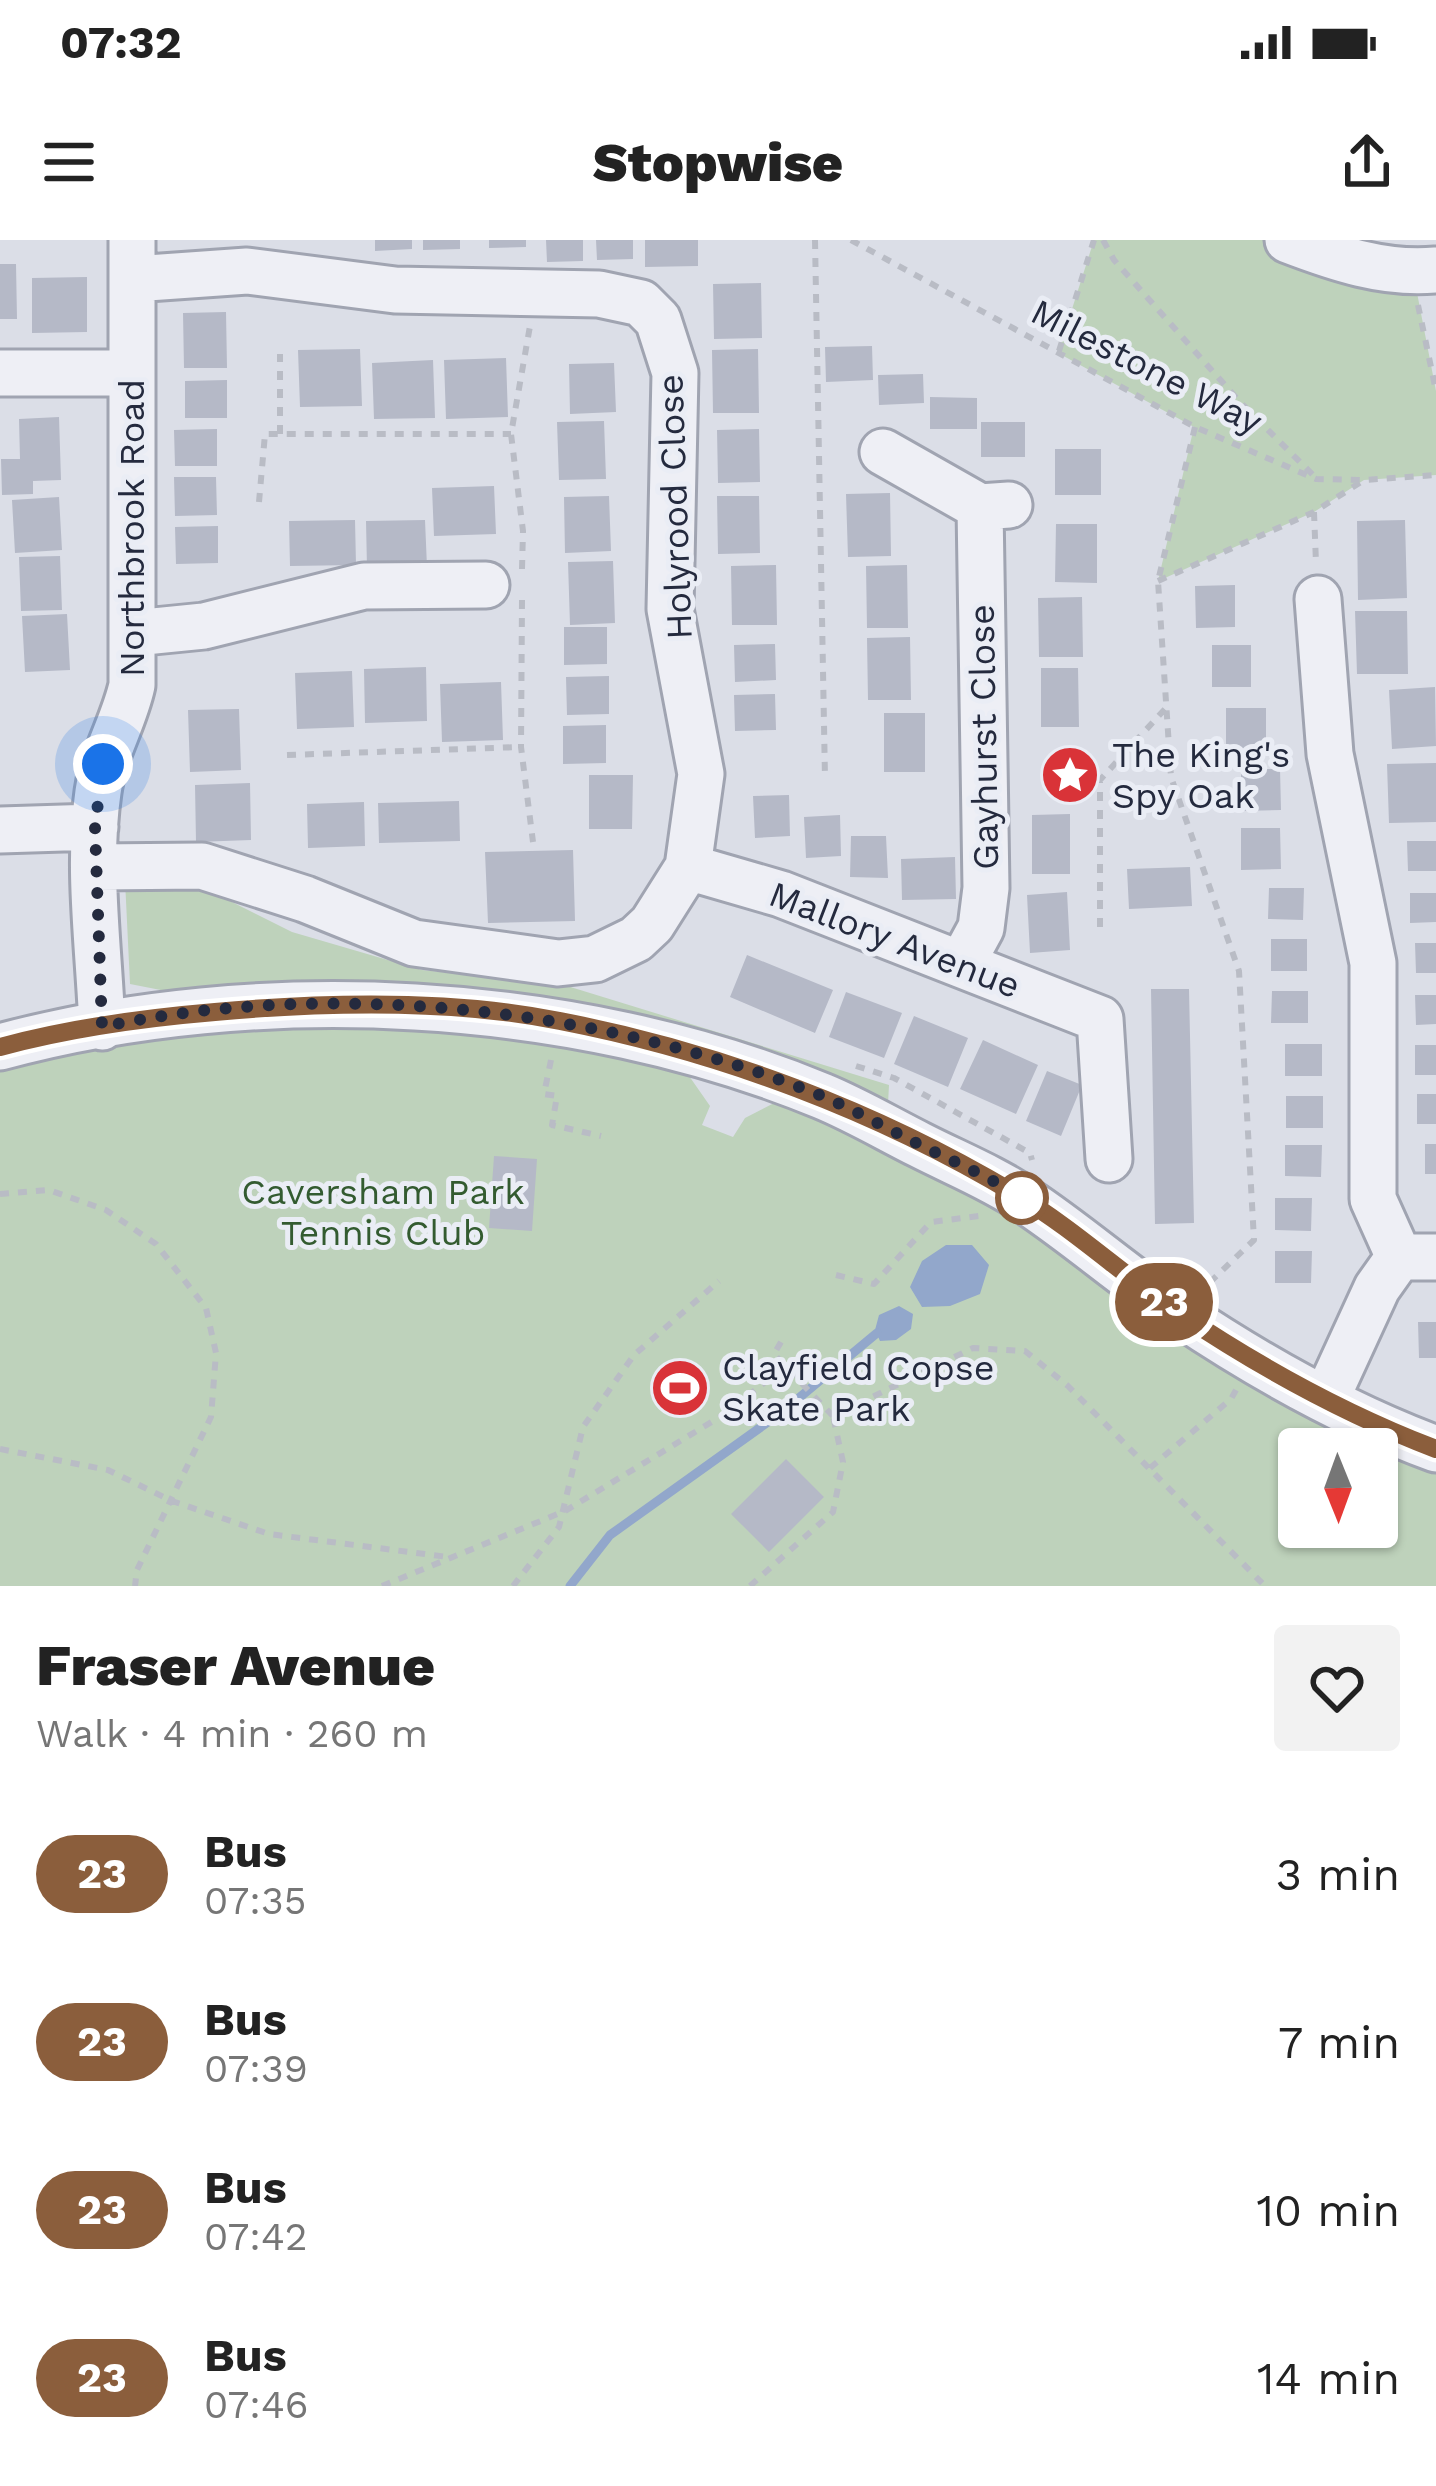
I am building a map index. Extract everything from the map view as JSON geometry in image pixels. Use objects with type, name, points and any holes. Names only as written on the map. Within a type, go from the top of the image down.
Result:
[{"type":"street","points":[[1288,240],[1337,259],[1425,271]]},
{"type":"street","name":"Holyrood Close","points":[[0,830],[202,866],[305,899],[414,943],[558,963],[595,959],[636,939],[652,924],[688,867],[701,774],[670,609],[675,373],[658,320],[641,303],[598,294],[395,290],[132,260]]},
{"type":"street","name":"Northbrook Road","points":[[102,1027],[96,847],[103,764],[126,714],[132,685],[132,260]]},
{"type":"street","points":[[0,373],[131,373]]},
{"type":"street","name":"Gayhurst Close","points":[[883,452],[994,506],[986,888],[980,928],[962,963]]},
{"type":"street","points":[[134,633],[205,626],[364,586],[510,585]]},
{"type":"street","points":[[1318,599],[1330,754],[1373,963],[1373,1199],[1418,1257],[1378,1288],[1326,1399]]},
{"type":"street","name":"Mallory Avenue","points":[[688,867],[781,894],[1100,1018],[1109,1160]]},
{"type":"street","points":[[0,1047],[140,1018],[308,1004],[472,1010],[559,1020],[742,1067],[824,1096],[1007,1189],[1178,1313],[1252,1358],[1326,1399],[1436,1449]]},
{"type":"path","points":[[814,240],[825,778]]},
{"type":"path","name":"Milestone Way","points":[[851,240],[1195,427],[1316,478],[1436,475]]},
{"type":"path","points":[[1058,353],[1098,240]]},
{"type":"path","points":[[1098,240],[1239,401],[1316,478]]},
{"type":"path","points":[[1425,271],[1436,391]]},
{"type":"path","points":[[533,842],[510,585],[523,531],[511,434],[536,291]]},
{"type":"path","points":[[280,354],[280,434]]},
{"type":"path","points":[[1178,1313],[1253,1240],[1239,971],[1171,777],[1158,581],[1195,427]]},
{"type":"path","points":[[259,502],[265,434],[511,434]]},
{"type":"path","points":[[1158,581],[1314,512],[1364,480]]},
{"type":"path","points":[[1314,512],[1318,599]]},
{"type":"path","points":[[1100,927],[1100,781],[1167,707]]},
{"type":"path","points":[[287,755],[521,747]]},
{"type":"path","points":[[559,1020],[544,1094],[557,1096],[552,1126],[601,1136]]},
{"type":"path","points":[[836,1275],[874,1284],[931,1222],[986,1214],[1007,1189]]},
{"type":"path","points":[[0,1194],[50,1190],[106,1210],[156,1244],[206,1308],[216,1353],[211,1417],[137,1570],[135,1586]]},
{"type":"path","points":[[513,1586],[559,1526],[584,1427],[634,1355],[719,1281]]},
{"type":"path","points":[[750,1586],[833,1512],[843,1462],[833,1415],[774,1354],[781,1342]]},
{"type":"path","points":[[833,1415],[973,1348],[1025,1351],[1068,1386],[1265,1586]]},
{"type":"path","points":[[1150,1468],[1231,1399],[1252,1358]]},
{"type":"path","points":[[382,1586],[565,1511],[728,1412],[784,1366]]},
{"type":"path","points":[[0,1449],[108,1470],[172,1501],[268,1534],[454,1558]]},
{"type":"green space","points":[[1094,240],[1288,240],[1413,272],[1436,391],[1436,475],[1364,480],[1314,512],[1158,581],[1194,427],[1058,353]]},
{"type":"green space","points":[[125,880],[198,885],[292,932],[422,970],[564,985],[889,1085],[888,1104],[753,1055],[176,993],[130,984]]},
{"type":"green space","name":"Caversham Park Tennis Club","points":[[306,1021],[549,1037],[687,1073],[710,1106],[702,1125],[733,1137],[745,1118],[778,1101],[814,1114],[998,1207],[1366,1428],[1278,1428],[1278,1548],[1398,1548],[1398,1447],[1436,1470],[1436,1586],[0,1586],[0,1064],[100,1045]]},
{"type":"water","points":[[946,1245],[972,1245],[989,1265],[980,1294],[950,1306],[922,1307],[910,1287],[922,1261]]},
{"type":"water","points":[[899,1306],[913,1314],[911,1329],[896,1340],[880,1341],[875,1330],[879,1315]]},
{"type":"building","points":[[375,240],[412,240],[412,249],[375,251]]},
{"type":"building","points":[[423,240],[460,240],[460,249],[423,250]]},
{"type":"building","points":[[489,240],[526,240],[526,247],[489,248]]},
{"type":"building","points":[[546,240],[583,240],[583,261],[547,262]]},
{"type":"building","points":[[596,240],[633,240],[633,259],[597,260]]},
{"type":"building","points":[[645,240],[698,240],[698,266],[645,267]]},
{"type":"building","points":[[0,264],[16,264],[17,319],[0,319]]},
{"type":"building","points":[[87,277],[87,332],[32,333],[32,278]]},
{"type":"building","points":[[761,283],[762,338],[714,339],[713,284]]},
{"type":"building","points":[[226,312],[227,368],[184,368],[183,313]]},
{"type":"building","points":[[872,346],[873,380],[826,382],[825,347]]},
{"type":"building","points":[[360,349],[362,406],[300,407],[298,350]]},
{"type":"building","points":[[758,349],[759,413],[713,413],[712,350]]},
{"type":"building","points":[[506,358],[508,417],[446,419],[444,360]]},
{"type":"building","points":[[433,360],[435,418],[374,419],[372,363]]},
{"type":"building","points":[[614,363],[616,412],[570,414],[569,364]]},
{"type":"building","points":[[923,374],[924,403],[879,405],[878,375]]},
{"type":"building","points":[[227,380],[227,418],[185,418],[185,381]]},
{"type":"building","points":[[930,397],[977,398],[977,429],[930,429]]},
{"type":"building","points":[[59,417],[61,480],[33,481],[33,494],[2,495],[1,459],[20,459],[19,419]]},
{"type":"building","points":[[604,421],[606,479],[559,480],[557,422]]},
{"type":"building","points":[[981,422],[1025,422],[1025,457],[981,457]]},
{"type":"building","points":[[217,429],[217,466],[175,466],[174,430]]},
{"type":"building","points":[[759,429],[760,482],[718,483],[717,430]]},
{"type":"building","points":[[1055,449],[1101,449],[1101,495],[1055,495]]},
{"type":"building","points":[[174,477],[216,477],[217,515],[175,516]]},
{"type":"building","points":[[494,486],[496,534],[434,536],[432,488]]},
{"type":"building","points":[[890,493],[891,556],[848,557],[846,494]]},
{"type":"building","points":[[609,496],[611,551],[565,553],[564,497]]},
{"type":"building","points":[[717,496],[759,496],[760,553],[718,554]]},
{"type":"building","points":[[59,497],[62,550],[15,553],[12,500]]},
{"type":"building","points":[[355,520],[356,565],[290,566],[289,521]]},
{"type":"building","points":[[425,520],[427,567],[367,568],[366,521]]},
{"type":"building","points":[[1405,520],[1407,598],[1358,600],[1357,521]]},
{"type":"building","points":[[1056,524],[1097,524],[1097,583],[1055,582]]},
{"type":"building","points":[[218,526],[218,563],[176,564],[175,527]]},
{"type":"building","points":[[60,556],[62,610],[21,611],[19,557]]},
{"type":"building","points":[[613,561],[615,623],[570,625],[568,562]]},
{"type":"building","points":[[776,565],[777,625],[732,625],[731,566]]},
{"type":"building","points":[[907,565],[908,628],[867,628],[866,566]]},
{"type":"building","points":[[1235,585],[1235,627],[1196,628],[1195,586]]},
{"type":"building","points":[[1082,597],[1083,657],[1039,657],[1038,598]]},
{"type":"building","points":[[1355,611],[1407,611],[1408,674],[1357,674]]},
{"type":"building","points":[[67,614],[70,670],[25,672],[22,616]]},
{"type":"building","points":[[564,627],[607,627],[607,664],[564,665]]},
{"type":"building","points":[[910,637],[911,700],[868,700],[867,638]]},
{"type":"building","points":[[775,644],[776,680],[735,682],[734,645]]},
{"type":"building","points":[[1212,645],[1251,645],[1251,687],[1212,687]]},
{"type":"building","points":[[426,667],[427,721],[365,723],[364,669]]},
{"type":"building","points":[[1041,668],[1078,668],[1079,727],[1041,727]]},
{"type":"building","points":[[352,671],[354,727],[297,729],[295,673]]},
{"type":"building","points":[[609,676],[609,714],[567,715],[566,677]]},
{"type":"building","points":[[501,682],[503,740],[442,742],[440,684]]},
{"type":"building","points":[[1435,687],[1436,746],[1392,749],[1389,690]]},
{"type":"building","points":[[775,694],[776,730],[735,731],[734,695]]},
{"type":"building","points":[[1226,708],[1266,708],[1266,749],[1226,750]]},
{"type":"building","points":[[239,709],[241,770],[190,772],[188,710]]},
{"type":"building","points":[[884,713],[925,713],[925,772],[884,772]]},
{"type":"building","points":[[606,725],[606,763],[563,764],[563,726]]},
{"type":"building","points":[[1436,763],[1436,822],[1389,823],[1387,764]]},
{"type":"building","points":[[1241,769],[1280,769],[1281,810],[1241,811]]},
{"type":"building","points":[[589,775],[633,775],[632,829],[589,829]]},
{"type":"building","points":[[250,783],[251,840],[196,842],[195,785]]},
{"type":"building","points":[[789,795],[790,836],[755,838],[753,796]]},
{"type":"building","points":[[459,801],[460,841],[379,843],[378,803]]},
{"type":"building","points":[[364,802],[365,846],[308,848],[307,804]]},
{"type":"building","points":[[1070,814],[1070,874],[1032,874],[1032,815]]},
{"type":"building","points":[[840,815],[841,856],[806,858],[804,817]]},
{"type":"building","points":[[1241,828],[1280,828],[1281,869],[1241,870]]},
{"type":"building","points":[[851,836],[886,836],[888,878],[850,877]]},
{"type":"building","points":[[1407,841],[1436,841],[1436,871],[1408,871]]},
{"type":"building","points":[[573,850],[575,921],[488,923],[485,852]]},
{"type":"building","points":[[955,857],[956,899],[902,900],[901,859]]},
{"type":"building","points":[[1190,867],[1192,906],[1129,909],[1127,869]]},
{"type":"building","points":[[1269,888],[1304,888],[1303,920],[1268,919]]},
{"type":"building","points":[[1067,892],[1070,950],[1030,953],[1027,895]]},
{"type":"building","points":[[1410,893],[1436,893],[1436,922],[1410,923]]},
{"type":"building","points":[[1271,939],[1307,939],[1307,971],[1271,971]]},
{"type":"building","points":[[1415,943],[1436,943],[1436,973],[1416,973]]},
{"type":"building","points":[[747,955],[833,990],[815,1033],[730,997]]},
{"type":"building","points":[[1151,989],[1189,989],[1194,1223],[1155,1224]]},
{"type":"building","points":[[1272,991],[1308,991],[1308,1023],[1271,1023]]},
{"type":"building","points":[[846,992],[902,1013],[884,1058],[829,1037]]},
{"type":"building","points":[[1415,995],[1436,995],[1436,1024],[1416,1025]]},
{"type":"building","points":[[914,1016],[968,1038],[948,1087],[894,1064]]},
{"type":"building","points":[[983,1040],[1038,1065],[1016,1114],[960,1089]]},
{"type":"building","points":[[1285,1044],[1322,1044],[1322,1076],[1285,1076]]},
{"type":"building","points":[[1415,1045],[1436,1045],[1436,1075],[1415,1075]]},
{"type":"building","points":[[1047,1071],[1082,1085],[1061,1136],[1026,1121]]},
{"type":"building","points":[[1417,1094],[1436,1094],[1436,1124],[1417,1124]]},
{"type":"building","points":[[1286,1096],[1323,1096],[1323,1128],[1286,1128]]},
{"type":"building","points":[[1425,1144],[1436,1144],[1436,1174],[1425,1174]]},
{"type":"building","points":[[1285,1145],[1322,1145],[1321,1177],[1285,1176]]},
{"type":"building","points":[[494,1156],[537,1159],[532,1231],[489,1228]]},
{"type":"building","points":[[1275,1198],[1312,1198],[1311,1231],[1275,1230]]},
{"type":"building","points":[[1275,1251],[1312,1251],[1311,1283],[1275,1283]]},
{"type":"building","points":[[1418,1322],[1436,1322],[1436,1358],[1419,1358]]},
{"type":"building","points":[[786,1459],[824,1497],[769,1552],[731,1514]]},
{"type":"waterway","points":[[570,1586],[610,1535],[782,1412],[877,1333]]},
{"type":"bus line","name":"23","points":[[0,1047],[140,1018],[308,1004],[472,1010],[559,1020],[742,1067],[824,1096],[1007,1189],[1178,1313],[1252,1358],[1326,1399],[1436,1449]]},
{"type":"place","name":"The King's Spy Oak","points":[[1070,775]]},
{"type":"place","name":"Clayfield Copse Skate Park","points":[[680,1388]]},
{"type":"route","points":[[103,764],[95,827],[102,1027],[140,1018],[308,1004],[472,1010],[559,1020],[742,1067],[824,1096],[1022,1198]]}]
